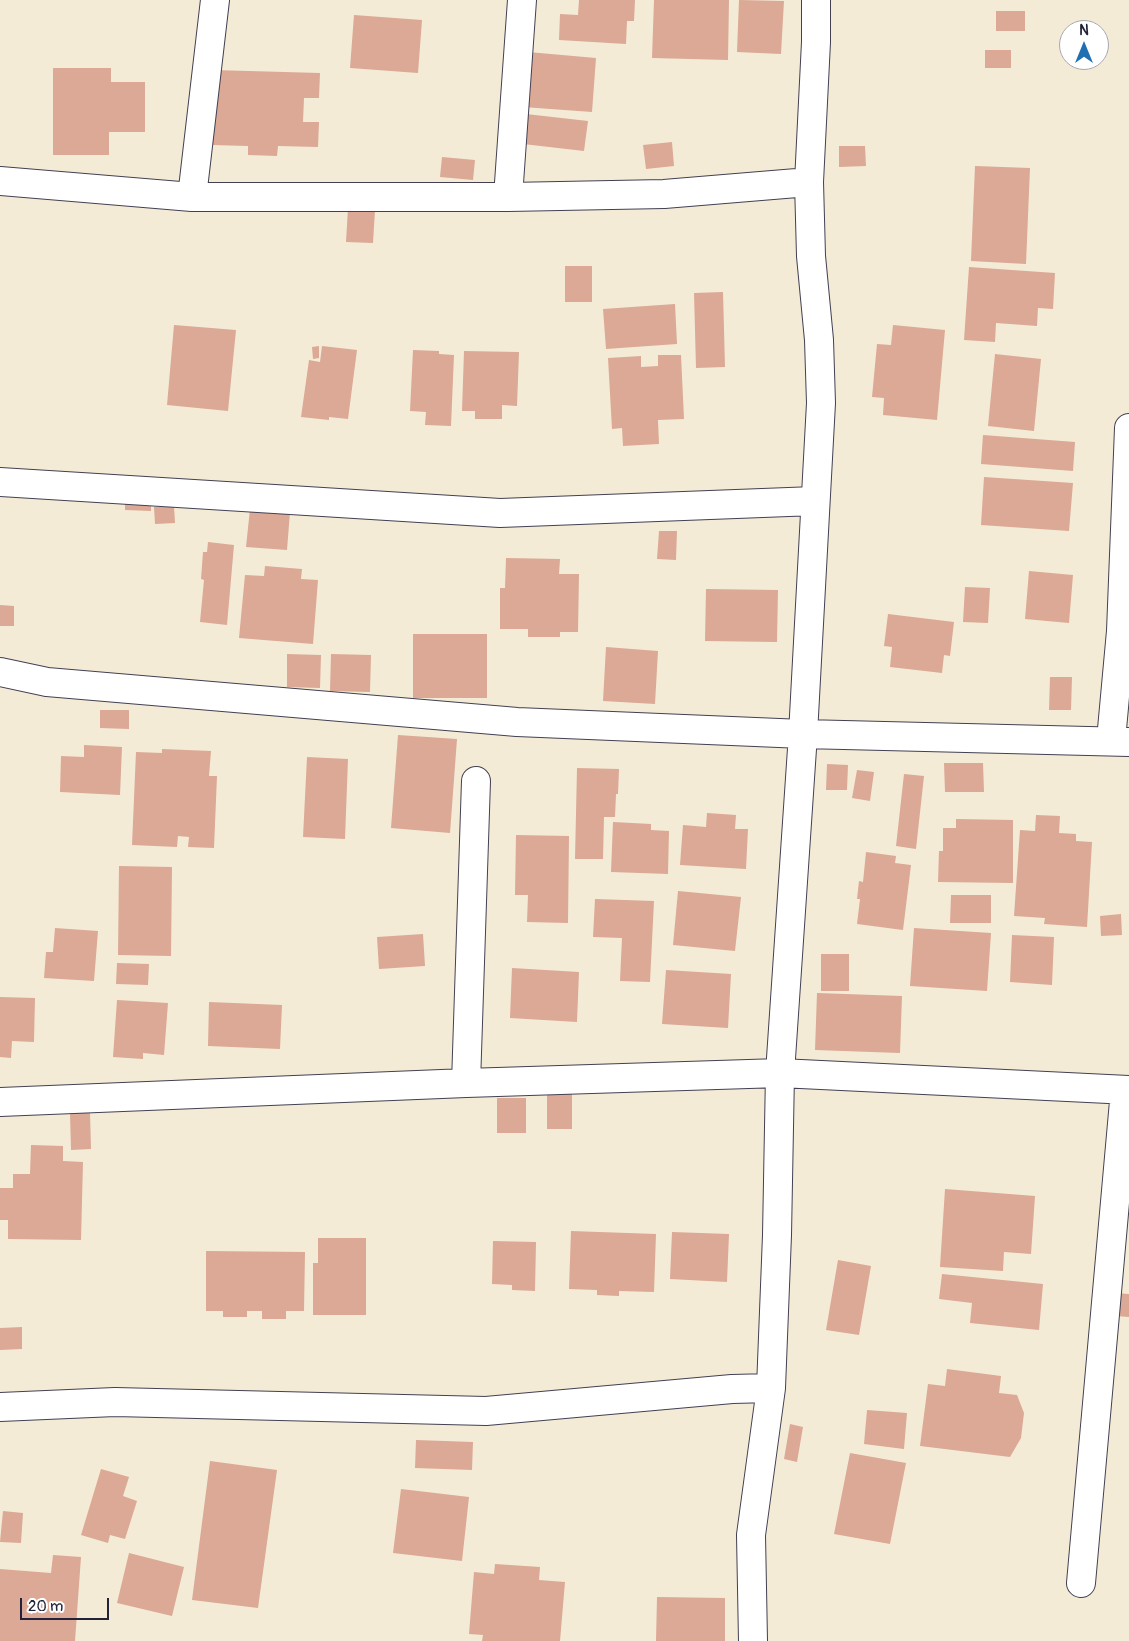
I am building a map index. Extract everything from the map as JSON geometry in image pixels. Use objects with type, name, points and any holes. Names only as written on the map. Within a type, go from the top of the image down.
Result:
[{"type":"street","points":[[192,197],[215,0]]},
{"type":"street","points":[[508,197],[522,0]]},
{"type":"street","points":[[753,1641],[751,1535],[771,1388],[777,1235],[780,1073],[803,734],[820,394],[819,340],[811,256],[809,182],[816,42],[816,0]]},
{"type":"street","points":[[0,181],[192,197],[508,197],[664,194],[809,182]]},
{"type":"street","points":[[0,672],[47,682],[517,722],[803,734],[1120,741],[1121,631],[1129,428]]},
{"type":"street","points":[[0,482],[500,513],[815,501]]},
{"type":"street","points":[[466,1083],[476,781]]},
{"type":"street","points":[[0,1102],[466,1083],[780,1073],[1127,1090],[1081,1583]]},
{"type":"street","points":[[0,1407],[115,1402],[486,1410],[722,1390],[771,1388]]},
{"type":"building","points":[[579,0],[635,0],[634,21],[627,21],[626,44],[559,40],[560,14],[578,15]]},
{"type":"building","points":[[654,0],[729,0],[728,60],[652,58]]},
{"type":"building","points":[[739,0],[784,1],[781,54],[737,52]]},
{"type":"building","points":[[996,11],[1025,11],[1025,31],[996,31]]},
{"type":"building","points":[[354,15],[422,20],[418,73],[350,68]]},
{"type":"building","points":[[985,50],[1011,50],[1011,68],[985,68]]},
{"type":"building","points":[[528,52],[596,58],[592,112],[523,107]]},
{"type":"building","points":[[53,68],[111,68],[111,82],[145,82],[145,132],[109,132],[109,155],[53,155]]},
{"type":"building","points":[[213,70],[320,73],[319,98],[304,98],[303,122],[319,122],[318,147],[278,146],[277,156],[248,155],[248,146],[211,145]]},
{"type":"building","points":[[526,114],[588,121],[584,151],[523,144]]},
{"type":"building","points":[[672,142],[674,166],[646,169],[643,145]]},
{"type":"building","points":[[839,146],[865,146],[866,166],[839,167]]},
{"type":"building","points":[[442,157],[475,160],[473,180],[440,177]]},
{"type":"building","points":[[975,166],[1030,168],[1026,264],[971,261]]},
{"type":"building","points":[[348,208],[375,210],[373,243],[346,242]]},
{"type":"building","points":[[565,266],[592,266],[592,302],[565,302]]},
{"type":"building","points":[[969,267],[1055,273],[1053,309],[1038,308],[1037,326],[996,323],[995,342],[964,340]]},
{"type":"building","points":[[723,292],[725,367],[696,368],[694,293]]},
{"type":"building","points":[[675,304],[677,344],[606,349],[603,309]]},
{"type":"building","points":[[174,325],[236,330],[228,411],[167,405]]},
{"type":"building","points":[[893,325],[945,330],[937,420],[883,415],[884,398],[872,397],[877,344],[891,345]]},
{"type":"building","points":[[319,346],[319,358],[313,359],[312,347]]},
{"type":"building","points":[[322,346],[357,350],[348,419],[329,417],[329,420],[301,417],[309,360],[320,362]]},
{"type":"building","points":[[413,350],[439,351],[439,354],[454,355],[451,426],[425,425],[426,412],[410,411]]},
{"type":"building","points":[[464,351],[519,352],[517,406],[502,405],[502,419],[475,419],[475,411],[462,411]]},
{"type":"building","points":[[995,354],[1041,359],[1034,431],[988,426]]},
{"type":"building","points":[[658,355],[681,355],[684,419],[658,420],[659,444],[623,446],[622,428],[612,429],[608,358],[641,356],[641,367],[658,366]]},
{"type":"building","points":[[983,435],[1075,442],[1073,471],[981,464]]},
{"type":"building","points":[[984,477],[1073,483],[1069,531],[981,525]]},
{"type":"building","points":[[125,498],[151,500],[151,511],[125,510]]},
{"type":"building","points":[[174,506],[175,523],[155,524],[154,507]]},
{"type":"building","points":[[250,509],[290,512],[287,550],[246,547]]},
{"type":"building","points":[[659,531],[677,531],[676,560],[657,559]]},
{"type":"building","points":[[208,542],[234,545],[227,625],[200,622],[204,580],[201,579],[203,552],[207,552]]},
{"type":"building","points":[[506,558],[560,559],[559,574],[579,574],[578,632],[560,632],[560,637],[528,637],[528,629],[500,629],[500,588],[505,588]]},
{"type":"building","points":[[265,566],[302,569],[301,579],[318,580],[313,644],[239,638],[245,575],[264,576]]},
{"type":"building","points":[[1029,571],[1073,575],[1069,623],[1025,619]]},
{"type":"building","points":[[965,587],[990,588],[988,623],[963,622]]},
{"type":"building","points":[[706,589],[778,590],[777,642],[705,641]]},
{"type":"building","points":[[0,605],[14,606],[14,626],[0,626]]},
{"type":"building","points":[[888,614],[954,622],[950,656],[944,655],[942,673],[890,667],[892,647],[884,646]]},
{"type":"building","points":[[413,634],[487,634],[487,698],[413,698]]},
{"type":"building","points":[[606,647],[658,651],[655,704],[603,701]]},
{"type":"building","points":[[287,654],[321,655],[320,688],[287,687]]},
{"type":"building","points":[[331,654],[371,655],[370,692],[330,691]]},
{"type":"building","points":[[1050,677],[1072,677],[1071,710],[1049,710]]},
{"type":"building","points":[[100,710],[129,710],[129,729],[100,728]]},
{"type":"building","points":[[398,735],[457,739],[450,833],[391,828]]},
{"type":"building","points":[[84,745],[122,747],[120,795],[60,792],[61,756],[84,757]]},
{"type":"building","points":[[162,749],[211,751],[209,776],[217,776],[214,848],[188,847],[189,837],[178,836],[177,847],[132,845],[136,752],[162,753]]},
{"type":"building","points":[[307,757],[348,759],[345,839],[303,837]]},
{"type":"building","points":[[944,763],[983,763],[984,792],[945,792]]},
{"type":"building","points":[[827,764],[848,765],[847,790],[826,790]]},
{"type":"building","points":[[577,768],[619,769],[615,817],[604,817],[603,859],[575,859]]},
{"type":"building","points":[[857,770],[874,772],[870,801],[852,798]]},
{"type":"building","points":[[904,774],[924,776],[916,849],[896,846]]},
{"type":"building","points":[[707,813],[736,815],[735,829],[748,829],[746,869],[680,865],[683,825],[706,827]]},
{"type":"building","points":[[1036,815],[1060,816],[1059,833],[1076,834],[1076,841],[1092,842],[1087,927],[1044,924],[1045,918],[1014,916],[1020,830],[1035,831]]},
{"type":"building","points":[[956,819],[1013,820],[1013,883],[938,882],[939,851],[943,851],[943,828],[956,828]]},
{"type":"building","points":[[613,822],[651,824],[651,830],[669,831],[668,874],[611,872]]},
{"type":"building","points":[[516,835],[569,836],[568,923],[527,922],[528,895],[515,895]]},
{"type":"building","points":[[866,852],[896,856],[895,863],[911,865],[903,930],[857,924],[860,899],[857,899],[859,881],[863,882]]},
{"type":"building","points":[[119,866],[172,867],[171,956],[118,955]]},
{"type":"building","points":[[678,891],[741,897],[735,951],[673,945]]},
{"type":"building","points":[[951,895],[991,895],[991,923],[950,923]]},
{"type":"building","points":[[595,899],[654,901],[650,982],[620,981],[622,938],[593,937]]},
{"type":"building","points":[[1121,914],[1122,935],[1101,936],[1100,916]]},
{"type":"building","points":[[55,928],[98,931],[94,981],[44,978],[46,952],[53,952]]},
{"type":"building","points":[[914,928],[991,933],[987,991],[910,986]]},
{"type":"building","points":[[423,934],[425,966],[379,969],[377,937]]},
{"type":"building","points":[[1012,935],[1054,937],[1052,985],[1010,982]]},
{"type":"building","points":[[821,954],[849,954],[849,991],[821,991]]},
{"type":"building","points":[[117,963],[149,964],[148,985],[116,984]]},
{"type":"building","points":[[512,968],[579,972],[577,1022],[510,1018]]},
{"type":"building","points":[[666,970],[731,974],[728,1028],[662,1024]]},
{"type":"building","points":[[817,993],[902,996],[900,1053],[815,1050]]},
{"type":"building","points":[[0,997],[35,998],[34,1042],[12,1041],[11,1058],[0,1057]]},
{"type":"building","points":[[117,1000],[168,1003],[164,1055],[143,1053],[143,1059],[113,1057]]},
{"type":"building","points":[[209,1002],[282,1005],[280,1049],[208,1046]]},
{"type":"building","points":[[547,1092],[572,1092],[572,1129],[547,1129]]},
{"type":"building","points":[[497,1098],[526,1098],[526,1133],[497,1133]]},
{"type":"building","points":[[90,1112],[91,1149],[71,1150],[70,1113]]},
{"type":"building","points":[[31,1145],[63,1146],[63,1161],[83,1162],[81,1240],[8,1239],[8,1220],[0,1220],[0,1188],[13,1188],[13,1174],[30,1174]]},
{"type":"building","points":[[945,1189],[1035,1196],[1031,1254],[1004,1252],[1003,1271],[940,1267]]},
{"type":"building","points":[[571,1231],[656,1234],[654,1292],[619,1291],[619,1296],[597,1295],[597,1290],[569,1289]]},
{"type":"building","points":[[672,1232],[729,1234],[727,1282],[670,1279]]},
{"type":"building","points":[[318,1238],[366,1238],[366,1315],[313,1315],[313,1263],[318,1263]]},
{"type":"building","points":[[493,1241],[536,1242],[535,1291],[512,1290],[512,1285],[492,1284]]},
{"type":"building","points":[[206,1251],[305,1252],[304,1311],[286,1311],[286,1319],[262,1319],[262,1311],[247,1311],[247,1317],[223,1317],[223,1311],[206,1311]]},
{"type":"building","points":[[838,1260],[871,1266],[859,1335],[826,1330]]},
{"type":"building","points":[[942,1274],[1043,1284],[1039,1330],[970,1323],[972,1303],[939,1299]]},
{"type":"building","points":[[1115,1293],[1129,1294],[1129,1317],[1115,1316]]},
{"type":"building","points":[[22,1327],[22,1349],[0,1350],[0,1328]]},
{"type":"building","points":[[947,1369],[1001,1376],[999,1393],[1017,1395],[1024,1413],[1021,1438],[1010,1457],[920,1446],[928,1384],[945,1386]]},
{"type":"building","points":[[867,1410],[907,1413],[904,1449],[864,1444]]},
{"type":"building","points":[[790,1424],[803,1427],[797,1462],[784,1459]]},
{"type":"building","points":[[416,1440],[473,1442],[472,1470],[415,1468]]},
{"type":"building","points":[[850,1453],[906,1463],[890,1544],[834,1534]]},
{"type":"building","points":[[210,1461],[277,1470],[258,1608],[192,1600]]},
{"type":"building","points":[[101,1469],[129,1477],[123,1496],[137,1501],[125,1539],[110,1535],[108,1543],[81,1535]]},
{"type":"building","points":[[401,1489],[469,1497],[462,1561],[393,1553]]},
{"type":"building","points":[[3,1511],[23,1513],[21,1543],[0,1542]]},
{"type":"building","points":[[129,1553],[184,1567],[172,1616],[117,1603]]},
{"type":"building","points":[[53,1555],[81,1557],[75,1641],[0,1641],[0,1569],[51,1573]]},
{"type":"building","points":[[495,1564],[540,1567],[539,1580],[565,1582],[560,1641],[482,1641],[483,1635],[469,1634],[474,1572],[494,1574]]},
{"type":"building","points":[[657,1597],[725,1598],[725,1641],[656,1641]]}]
